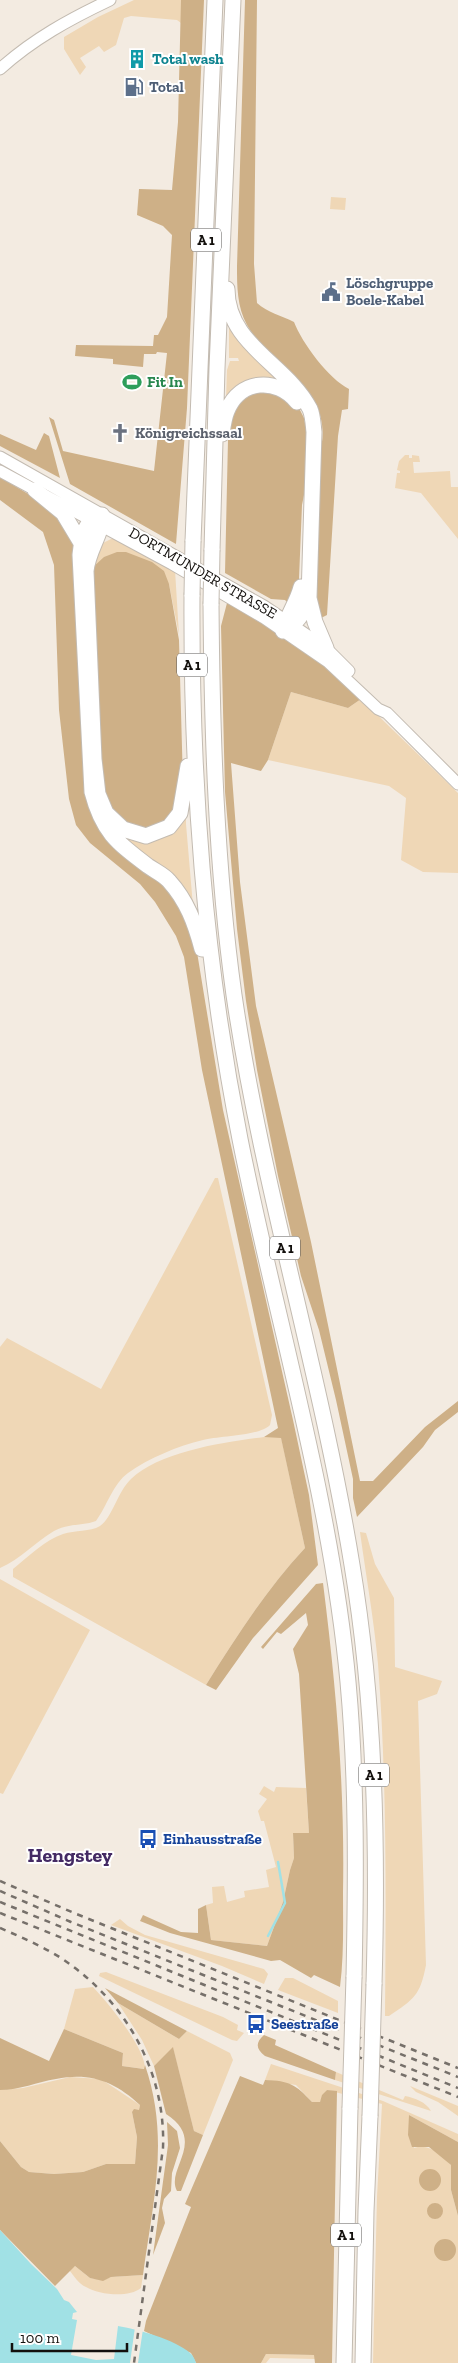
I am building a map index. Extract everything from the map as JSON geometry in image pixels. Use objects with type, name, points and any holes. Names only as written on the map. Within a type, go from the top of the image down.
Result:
[{"type":"highway","name":"A 1","points":[[215,0],[193,541],[192,734],[200,856],[217,1006],[242,1149],[314,1465],[336,1595],[347,1681],[354,1776],[356,1859],[344,2363]]},
{"type":"highway","name":"A 1","points":[[233,0],[212,550],[211,604],[215,780],[223,896],[234,995],[271,1190],[305,1335],[340,1500],[352,1567],[367,1681],[374,1778],[376,1918],[363,2363]]},
{"type":"highway","points":[[226,185],[227,293],[233,318],[244,338],[287,378],[301,394],[311,411],[314,432],[309,598],[314,622],[326,648]]},
{"type":"highway","points":[[214,470],[227,410],[240,392],[257,385],[275,384],[290,393],[299,405],[309,434],[302,585],[288,625]]},
{"type":"highway","points":[[35,490],[63,513],[81,543]]},
{"type":"highway","points":[[99,520],[83,534],[81,543],[89,759],[92,792],[98,816],[115,840],[168,879],[185,902],[197,932],[217,1006]]},
{"type":"highway","points":[[99,520],[86,571],[94,760],[98,794],[106,813],[123,829],[146,836],[169,827],[175,820],[180,813],[184,798],[192,734]]},
{"type":"highway","points":[[288,625],[302,615],[309,598]]},
{"type":"main road","points":[[0,69],[19,52],[50,31],[110,0]]},
{"type":"main road","name":"DORTMUNDER STRASSE","points":[[0,457],[99,520],[326,648],[383,706],[386,713]]},
{"type":"main road","name":"DORTMUNDER STRASSE","points":[[0,471],[35,490],[99,520]]},
{"type":"main road","name":"DORTMUNDER STRASSE","points":[[288,625],[378,709],[386,713],[458,784]]},
{"type":"shaded area","points":[[134,0],[181,0],[181,23],[177,20],[131,16],[124,18],[116,45],[104,52],[99,46],[80,58],[86,67],[80,75],[64,49],[64,37],[98,17]]},
{"type":"shaded area","points":[[181,0],[204,0],[187,408],[176,544],[70,484],[49,417],[54,420],[63,451],[154,471],[167,353],[144,354],[143,367],[113,364],[113,359],[75,356],[76,345],[153,346],[154,335],[158,335],[167,317],[172,235],[163,226],[137,215],[139,189],[172,190],[178,122]]},
{"type":"shaded area","points":[[245,0],[257,0],[254,264],[257,303],[294,322],[303,340],[317,360],[333,377],[349,389],[348,409],[342,410],[338,436],[327,615],[319,619],[314,602],[318,459],[323,435],[320,416],[312,399],[301,384],[258,341],[247,325],[241,311],[238,296],[237,266]]},
{"type":"shaded area","points":[[331,197],[346,198],[345,210],[330,209]]},
{"type":"shaded area","points":[[229,321],[240,344],[286,381],[226,400],[227,370],[230,361],[239,361],[238,358],[229,358]]},
{"type":"shaded area","points":[[263,388],[298,406],[304,418],[307,434],[307,480],[302,505],[299,579],[287,602],[285,600],[271,599],[225,573],[228,440],[230,429],[234,413],[241,403]]},
{"type":"shaded area","points":[[44,433],[49,436],[60,478],[0,446],[0,434],[36,450]]},
{"type":"shaded area","points":[[405,455],[409,455],[409,458],[412,458],[412,455],[419,456],[420,462],[413,462],[414,473],[450,471],[451,487],[458,487],[458,539],[421,493],[395,488],[397,473],[400,473],[397,470],[399,461]]},
{"type":"shaded area","points":[[0,477],[53,509],[73,538],[91,800],[173,891],[196,946],[223,1110],[309,1495],[318,1565],[253,1638],[216,1690],[206,1685],[264,1597],[305,1548],[281,1438],[264,1437],[278,1428],[202,1070],[184,957],[176,936],[155,902],[140,884],[90,843],[76,825],[69,799],[59,710],[54,565],[43,532],[0,500]]},
{"type":"shaded area","points":[[111,539],[117,539],[175,570],[179,635],[169,584],[91,569],[101,544]]},
{"type":"shaded area","points":[[117,552],[126,552],[152,562],[164,571],[169,584],[179,640],[183,783],[177,811],[154,830],[127,827],[103,799],[91,569],[104,557]]},
{"type":"shaded area","points":[[227,603],[274,629],[330,668],[361,699],[348,708],[291,692],[268,760],[261,771],[231,763],[240,882],[256,1006],[311,1242],[360,1481],[373,1481],[425,1427],[458,1401],[458,1412],[435,1430],[423,1447],[357,1517],[353,1498],[353,1479],[336,1400],[319,1330],[301,1276],[278,1176],[257,1070],[246,1001],[237,929],[225,792],[221,626]]},
{"type":"shaded area","points":[[291,692],[348,708],[361,699],[458,793],[458,873],[423,872],[401,860],[406,798],[389,786],[268,760]]},
{"type":"shaded area","points":[[186,812],[193,906],[129,847],[111,825]]},
{"type":"shaded area","points":[[215,1178],[218,1178],[272,1415],[270,1425],[265,1429],[248,1434],[193,1443],[145,1462],[128,1473],[118,1483],[96,1521],[54,1531],[15,1560],[0,1568],[0,1347],[7,1338],[101,1389]]},
{"type":"shaded area","points":[[264,1437],[281,1437],[305,1548],[264,1597],[206,1685],[13,1577],[13,1569],[50,1540],[63,1534],[100,1526],[108,1517],[126,1484],[143,1469],[159,1461],[194,1449]]},
{"type":"shaded area","points":[[360,1532],[366,1533],[375,1564],[394,1598],[395,1667],[442,1681],[437,1694],[418,1701],[426,1965],[421,1984],[415,1996],[389,2016],[385,2016],[385,1840],[381,1708],[378,1664]]},
{"type":"shaded area","points":[[0,1579],[90,1630],[3,1794],[0,1793]]},
{"type":"shaded area","points":[[323,1583],[336,1699],[343,1814],[343,1928],[340,1987],[314,1975],[311,1978],[280,1960],[271,1961],[170,1933],[140,1921],[143,1915],[181,1932],[198,1933],[198,1909],[206,1905],[211,1940],[267,1946],[283,1902],[294,1858],[293,1833],[309,1833],[299,1674],[293,1649],[308,1625],[306,1613],[281,1634],[277,1632],[263,1649],[261,1647],[316,1584]]},
{"type":"shaded area","points":[[264,1786],[274,1792],[276,1787],[306,1788],[309,1833],[293,1833],[294,1858],[283,1902],[267,1946],[211,1940],[206,1905],[213,1903],[212,1887],[224,1886],[227,1902],[245,1897],[244,1891],[269,1887],[266,1870],[276,1867],[264,1821],[261,1821],[258,1811],[267,1799],[259,1794]]},
{"type":"shaded area","points":[[120,1919],[128,1926],[145,1935],[264,1969],[268,1974],[264,1984],[222,1966],[111,1925]]},
{"type":"shaded area","points":[[106,1972],[223,2017],[238,2025],[237,2030],[244,2033],[237,2041],[232,2040],[99,1976],[100,1973]]},
{"type":"shaded area","points":[[285,1978],[293,1978],[338,2001],[338,2013],[278,1990]]},
{"type":"shaded area","points":[[93,1987],[133,2038],[139,2049],[145,2069],[122,2066],[123,2053],[64,2029],[75,1989]]},
{"type":"shaded area","points":[[105,1988],[187,2031],[179,2039],[118,2003]]},
{"type":"shaded area","points":[[118,2003],[179,2039],[187,2031],[230,2053],[233,2060],[203,2135],[194,2131],[173,2048],[154,2066],[142,2040]]},
{"type":"shaded area","points":[[64,2029],[123,2053],[122,2066],[144,2069],[145,2065],[153,2092],[158,2144],[155,2195],[143,2275],[111,2277],[103,2281],[90,2278],[75,2266],[55,2286],[0,2230],[0,2141],[21,2167],[29,2172],[54,2174],[83,2172],[106,2164],[135,2164],[137,2137],[132,2112],[134,2109],[139,2110],[140,2105],[112,2085],[91,2078],[69,2077],[15,2089],[0,2090],[0,2038],[49,2061]]},
{"type":"shaded area","points":[[264,2035],[276,2040],[275,2045],[336,2072],[335,2080],[265,2056],[258,2048],[258,2043]]},
{"type":"shaded area","points":[[173,2047],[194,2131],[203,2135],[181,2191],[177,2191],[175,2182],[185,2144],[184,2134],[178,2124],[166,2114],[154,2066]]},
{"type":"shaded area","points":[[271,2064],[383,2101],[458,2134],[458,2142],[409,2115],[414,2148],[425,2147],[430,2149],[451,2165],[451,2190],[458,2216],[458,2363],[373,2363],[377,2197],[382,2104],[327,2090],[320,2102],[312,2102],[296,2085],[265,2080]]},
{"type":"shaded area","points":[[336,2072],[403,2100],[405,2096],[416,2099],[426,2105],[431,2111],[335,2080]]},
{"type":"shaded area","points":[[240,2076],[263,2085],[265,2080],[280,2081],[292,2085],[312,2102],[320,2102],[322,2095],[327,2090],[337,2091],[332,2363],[315,2363],[314,2355],[266,2354],[261,2363],[196,2363],[191,2353],[144,2331],[146,2321],[191,2207],[185,2204]]},
{"type":"shaded area","points":[[70,2077],[101,2079],[140,2105],[139,2110],[132,2112],[137,2137],[135,2164],[106,2164],[83,2172],[54,2174],[29,2172],[21,2167],[0,2141],[0,2090],[23,2088]]},
{"type":"shaded area","points":[[410,2086],[458,2106],[458,2116],[438,2102],[416,2092]]},
{"type":"shaded area","points":[[409,2115],[458,2142],[458,2216],[451,2190],[451,2165],[429,2147],[412,2147],[408,2135]]},
{"type":"shaded area","points":[[167,2122],[177,2131],[180,2148],[172,2173],[171,2191],[164,2199],[162,2208],[165,2223],[153,2255],[168,2145]]},
{"type":"shaded area","points":[[430,2169],[438,2172],[441,2180],[438,2188],[430,2191],[422,2188],[419,2180],[422,2172]]},
{"type":"shaded area","points":[[432,2203],[438,2203],[443,2208],[441,2217],[432,2219],[427,2214],[427,2208]]},
{"type":"shaded area","points":[[445,2239],[453,2242],[456,2250],[453,2258],[445,2261],[437,2258],[434,2250],[437,2242]]},
{"type":"shaded area","points":[[75,2266],[90,2278],[103,2280],[111,2277],[143,2275],[141,2288],[122,2294],[92,2290],[81,2284],[69,2270]]},
{"type":"shaded area","points":[[266,2354],[315,2355],[315,2359],[270,2358],[266,2363],[261,2363]]},
{"type":"water","points":[[0,2230],[77,2312],[73,2313],[72,2319],[77,2320],[71,2355],[96,2360],[114,2359],[118,2326],[145,2332],[176,2344],[191,2354],[196,2363],[0,2363]]},
{"type":"pier","points":[[135,2327],[143,2329],[138,2363],[130,2363]]},
{"type":"waterway","points":[[268,1936],[285,1903],[278,1862]]},
{"type":"railway","points":[[0,1881],[74,1913],[458,2068]]},
{"type":"railway","points":[[0,1891],[71,1922],[458,2077]]},
{"type":"railway","points":[[0,1902],[458,2088]]},
{"type":"railway","points":[[0,1913],[458,2097]]},
{"type":"railway","points":[[0,1928],[61,1958],[84,1975],[122,2016],[137,2040],[149,2065],[162,2119],[163,2148],[134,2363]]},
{"type":"place","name":"Total wash","points":[[137,59]]},
{"type":"place","name":"Total","points":[[134,87]]},
{"type":"place","name":"Löschgruppe Boele-Kabel","points":[[331,292]]},
{"type":"place","name":"Fit In","points":[[132,382]]},
{"type":"place","name":"Königreichssaal","points":[[120,433]]},
{"type":"place","name":"Einhausstraße","points":[[148,1839]]},
{"type":"place","name":"Seestraße","points":[[256,2024]]},
{"type":"district","name":"Hengstey","points":[[70,1855]]}]
